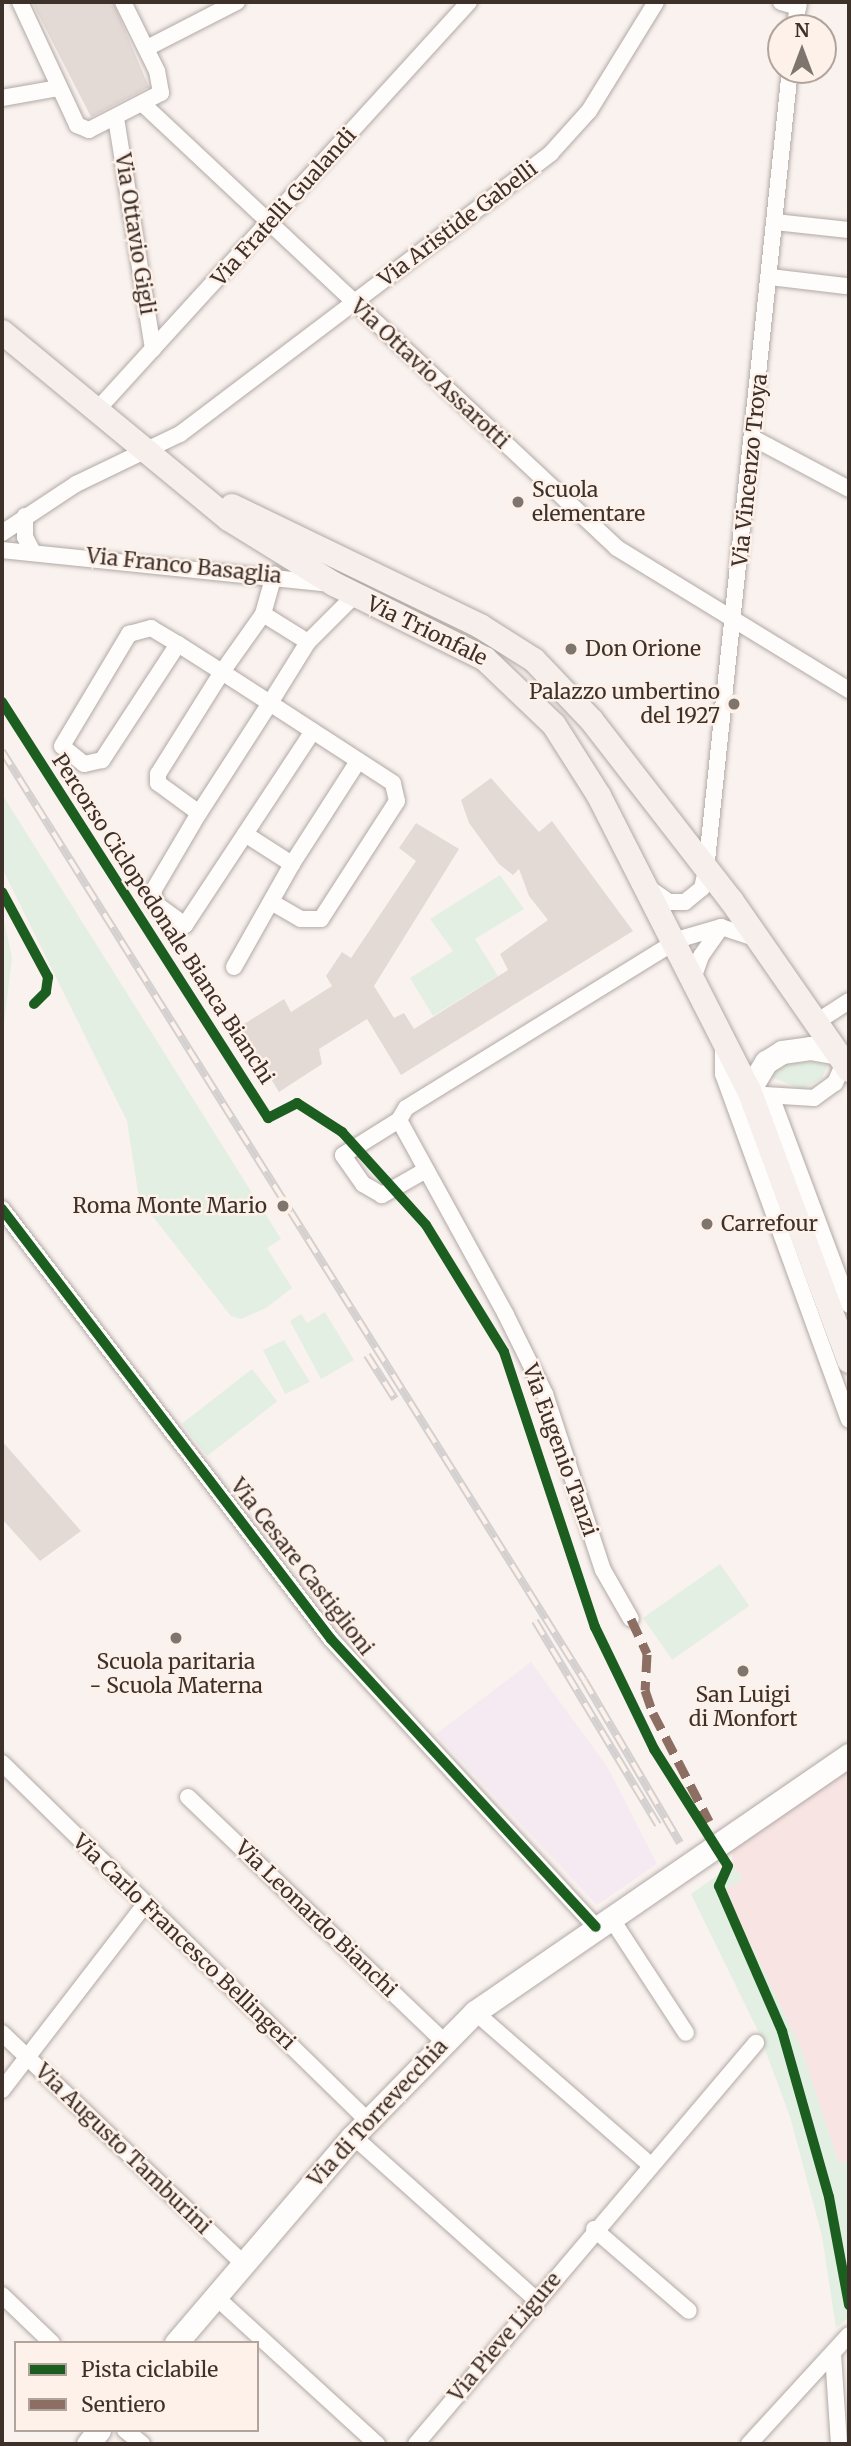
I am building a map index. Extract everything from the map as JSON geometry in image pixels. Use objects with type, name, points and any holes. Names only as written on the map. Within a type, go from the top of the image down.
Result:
[{"type":"main road","name":"Via Trionfale","points":[[2,332],[201,496],[344,590],[485,659],[520,687],[576,757],[646,886],[671,944],[724,1041],[760,1093],[849,1361]]},
{"type":"main road","name":"Via Trionfale","points":[[201,496],[250,513],[519,648],[592,721],[761,943],[844,1062]]},
{"type":"main road","points":[[760,1093],[775,1055],[803,1048],[844,1062]]},
{"type":"main road","name":"Via di Torrevecchia","points":[[178,2341],[360,2128],[475,2011],[849,1755]]},
{"type":"street","points":[[20,2],[82,130],[159,98],[162,88],[148,48],[123,2]]},
{"type":"street","points":[[148,48],[237,2]]},
{"type":"street","name":"Via Fratelli Gualandi","points":[[97,410],[270,224],[469,2]]},
{"type":"street","name":"Via Aristide Gabelli","points":[[2,533],[86,479],[149,453],[355,303],[572,132],[656,2]]},
{"type":"street","points":[[781,2],[799,4]]},
{"type":"street","name":"Via Vincenzo Troya","points":[[706,870],[755,439],[789,84]]},
{"type":"street","points":[[2,98],[60,88]]},
{"type":"street","name":"Via Ottavio Assarotti","points":[[144,105],[617,548],[849,690]]},
{"type":"street","name":"Via Ottavio Gigli","points":[[116,118],[153,349]]},
{"type":"street","points":[[775,222],[849,230]]},
{"type":"street","points":[[770,277],[845,286]]},
{"type":"street","points":[[755,439],[849,489]]},
{"type":"street","points":[[25,516],[25,537],[33,551]]},
{"type":"street","name":"Via Franco Basaglia","points":[[2,550],[274,575],[344,590]]},
{"type":"street","points":[[199,813],[158,783],[158,774],[222,672],[263,614],[274,575]]},
{"type":"street","points":[[313,731],[185,925],[156,904],[153,891],[199,813],[344,590]]},
{"type":"street","points":[[263,614],[308,642]]},
{"type":"street","points":[[178,644],[103,760],[89,765],[64,750],[65,733],[129,634],[150,628],[178,644],[222,672],[393,783],[397,801],[321,919],[302,919],[273,903]]},
{"type":"street","points":[[234,967],[273,903],[292,864],[358,761]]},
{"type":"street","points":[[245,834],[292,864]]},
{"type":"street","points":[[646,886],[669,902],[685,902],[702,888],[706,870]]},
{"type":"street","points":[[426,1170],[382,1195],[363,1184],[343,1155],[399,1120],[406,1108],[671,944],[721,927],[761,943]]},
{"type":"street","points":[[692,981],[701,956],[721,927]]},
{"type":"street","points":[[815,1023],[849,1000]]},
{"type":"street","points":[[724,1041],[723,1074],[849,1420]]},
{"type":"street","points":[[760,1093],[807,1099],[823,1094],[844,1062]]},
{"type":"street","points":[[760,1093],[849,1305]]},
{"type":"street","name":"Via Eugenio Tanzi","points":[[399,1120],[545,1394],[603,1570],[631,1619]]},
{"type":"street","name":"Via Cesare Castiglioni","points":[[2,1209],[337,1646],[604,1923]]},
{"type":"street","name":"Via Carlo Francesco Bellingeri","points":[[2,1763],[145,1904],[360,2128],[535,2299]]},
{"type":"street","name":"Via Leonardo Bianchi","points":[[188,1797],[443,2041]]},
{"type":"street","points":[[2,2090],[145,1904]]},
{"type":"street","points":[[604,1923],[686,2033]]},
{"type":"street","points":[[475,2011],[649,2164]]},
{"type":"street","name":"Via Augusto Tamburini","points":[[2,2033],[244,2265]]},
{"type":"street","name":"Via Pieve Ligure","points":[[416,2444],[649,2164],[756,2043]]},
{"type":"street","points":[[594,2229],[690,2311]]},
{"type":"street","points":[[2,2295],[50,2341]]},
{"type":"street","points":[[217,2298],[377,2444]]},
{"type":"street","points":[[749,2444],[849,2335]]},
{"type":"street","points":[[833,2354],[839,2444]]},
{"type":"street","points":[[127,2432],[142,2444]]},
{"type":"shaded area","points":[[2,794],[281,1239],[267,1248],[292,1288],[266,1308],[241,1319],[231,1316],[139,1199],[127,1121],[2,868]]},
{"type":"shaded area","points":[[500,875],[524,909],[475,939],[498,976],[433,1016],[410,978],[453,951],[430,919]]},
{"type":"shaded area","points":[[2,911],[12,958],[2,1040]]},
{"type":"shaded area","points":[[814,1062],[827,1066],[822,1078],[803,1089],[768,1076],[788,1063]]},
{"type":"shaded area","points":[[325,1312],[354,1360],[321,1379],[290,1321],[301,1314],[307,1323]]},
{"type":"shaded area","points":[[284,1340],[310,1382],[285,1394],[263,1350]]},
{"type":"shaded area","points":[[252,1369],[277,1401],[207,1456],[182,1424]]},
{"type":"shaded area","points":[[720,1564],[749,1606],[672,1660],[643,1618]]},
{"type":"shaded area","points":[[531,1662],[608,1768],[657,1864],[597,1905],[436,1734]]},
{"type":"shaded area","points":[[849,1768],[849,2161],[839,2163],[801,2048],[724,1891],[742,1879],[732,1865],[733,1848]]},
{"type":"shaded area","points":[[732,1865],[742,1879],[725,1891],[801,2048],[839,2163],[849,2161],[849,2317],[836,2328],[822,2236],[790,2117],[759,2033],[691,1894]]},
{"type":"building","points":[[32,2],[113,2],[149,87],[91,117]]},
{"type":"building","points":[[491,778],[539,832],[552,821],[633,931],[401,1075],[367,1019],[319,1049],[322,1064],[279,1092],[239,1027],[284,999],[291,1012],[332,986],[326,976],[342,952],[351,958],[416,861],[399,848],[416,823],[459,849],[374,986],[394,1018],[404,1013],[414,1029],[508,970],[500,954],[548,920],[529,896],[519,869],[513,875],[499,864],[469,823],[461,800]]},
{"type":"building","points":[[2,1441],[81,1531],[40,1561],[2,1519]]},
{"type":"railway","points":[[2,751],[584,1680],[680,1843]]},
{"type":"railway","points":[[367,1355],[395,1399]]},
{"type":"railway","points":[[535,1621],[658,1825]]},
{"type":"marked path","points":[[631,1619],[647,1654],[645,1690],[653,1713],[709,1821]]},
{"type":"cycle path","name":"Percorso Ciclopedonale Bianca Bianchi","points":[[2,702],[268,1118],[297,1103],[342,1132],[426,1225],[504,1352],[595,1627],[654,1749],[728,1866],[719,1886],[782,2031],[829,2197],[849,2305]]},
{"type":"cycle path","points":[[2,892],[48,977],[46,992],[34,1004]]},
{"type":"cycle path","points":[[2,1209],[331,1639],[596,1927]]},
{"type":"place","name":"Scuola elementare","points":[[518,502]]},
{"type":"place","name":"Don Orione","points":[[571,649]]},
{"type":"place","name":"Palazzo umbertino del 1927","points":[[734,704]]},
{"type":"place","name":"Roma Monte Mario","points":[[283,1206]]},
{"type":"place","name":"Carrefour","points":[[707,1224]]},
{"type":"place","name":"Scuola paritaria - Scuola Materna","points":[[176,1638]]},
{"type":"place","name":"San Luigi di Monfort","points":[[743,1671]]}]
